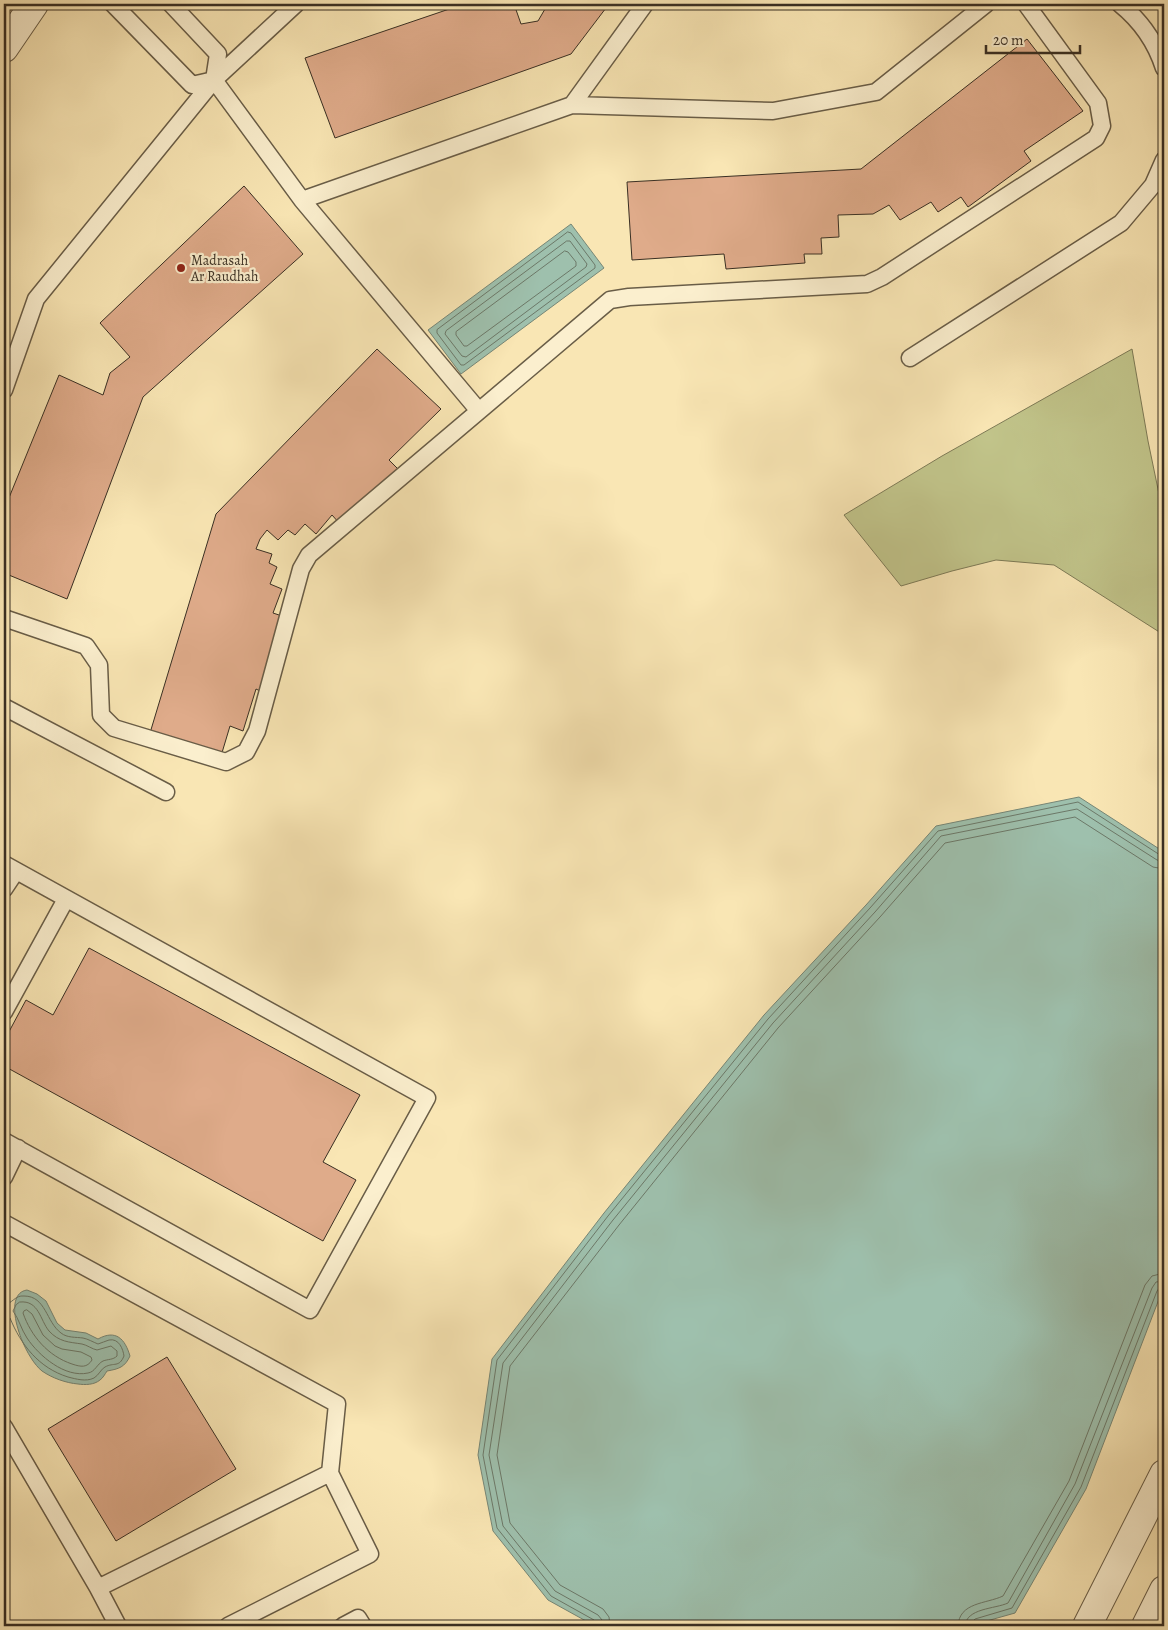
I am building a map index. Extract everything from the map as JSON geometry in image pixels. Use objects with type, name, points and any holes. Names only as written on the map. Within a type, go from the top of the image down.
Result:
[{"type":"street","points":[[4,48],[34,4]]},
{"type":"street","points":[[1087,1626],[1164,1474]]},
{"type":"street","points":[[1146,1626],[1164,1590]]},
{"type":"lane","points":[[113,4],[192,85],[214,80]]},
{"type":"lane","points":[[171,4],[218,54],[214,80],[302,200],[479,410]]},
{"type":"lane","points":[[4,390],[36,299],[214,80],[296,4]]},
{"type":"lane","points":[[572,105],[645,4]]},
{"type":"lane","points":[[302,200],[572,105],[774,111],[876,92],[984,4]]},
{"type":"lane","points":[[4,618],[86,646],[99,665],[101,715],[114,728],[226,762],[246,752],[257,731],[301,569],[309,555],[610,300],[630,297],[867,284],[882,277],[1096,138],[1102,126],[1098,103],[1026,4]]},
{"type":"lane","points":[[1120,4],[1134,16],[1144,30],[1158,51],[1164,68]]},
{"type":"lane","points":[[910,358],[1121,223],[1152,185],[1164,160]]},
{"type":"lane","points":[[4,707],[166,792]]},
{"type":"lane","points":[[4,888],[10,867],[427,1098],[310,1310],[11,1144],[4,1177]]},
{"type":"lane","points":[[4,1012],[66,899]]},
{"type":"lane","points":[[4,1223],[337,1404],[330,1473],[370,1554],[228,1626]]},
{"type":"lane","points":[[4,1427],[98,1588],[118,1626]]},
{"type":"lane","points":[[98,1588],[330,1473]]},
{"type":"lane","points":[[343,1626],[358,1618],[363,1626]]},
{"type":"green space","points":[[1132,349],[1164,518],[1164,635],[1054,565],[996,560],[901,586],[844,515],[942,456]]},
{"type":"water","points":[[571,224],[604,268],[461,374],[428,330]]},
{"type":"water","points":[[1079,797],[1164,852],[1164,1286],[1086,1489],[1015,1613],[969,1626],[595,1626],[548,1600],[493,1531],[478,1455],[492,1359],[604,1213],[764,1015],[936,826]]},
{"type":"water","points":[[27,1290],[37,1294],[46,1301],[57,1323],[65,1330],[86,1333],[98,1339],[110,1335],[119,1337],[130,1356],[126,1363],[118,1368],[107,1371],[100,1380],[89,1384],[64,1381],[42,1371],[28,1353],[17,1326],[15,1302],[19,1294]]},
{"type":"building","points":[[464,4],[514,4],[521,24],[538,21],[545,9],[537,4],[609,4],[571,54],[335,138],[305,58]]},
{"type":"building","points":[[1027,39],[1083,111],[1024,151],[1031,161],[968,207],[961,197],[938,212],[931,202],[900,220],[889,205],[873,214],[838,215],[839,237],[821,238],[822,254],[804,254],[805,263],[726,269],[724,254],[632,260],[627,182],[861,169]]},
{"type":"building","points":[[244,186],[303,254],[143,397],[67,599],[4,573],[4,510],[59,375],[103,395],[110,373],[130,357],[100,323]]},
{"type":"building","points":[[377,349],[441,409],[389,460],[398,469],[340,524],[332,515],[316,534],[305,524],[295,535],[288,530],[278,540],[267,530],[260,539],[256,549],[272,554],[269,563],[277,567],[270,584],[282,589],[273,613],[285,617],[262,692],[256,689],[243,731],[230,726],[221,756],[150,733],[216,514]]},
{"type":"building","points":[[89,948],[360,1095],[323,1162],[356,1180],[323,1241],[4,1066],[4,1041],[26,1000],[53,1015]]},
{"type":"building","points":[[167,1357],[236,1469],[116,1541],[48,1429]]},
{"type":"place","name":"Madrasah Ar Raudhah","points":[[181,268]]}]
